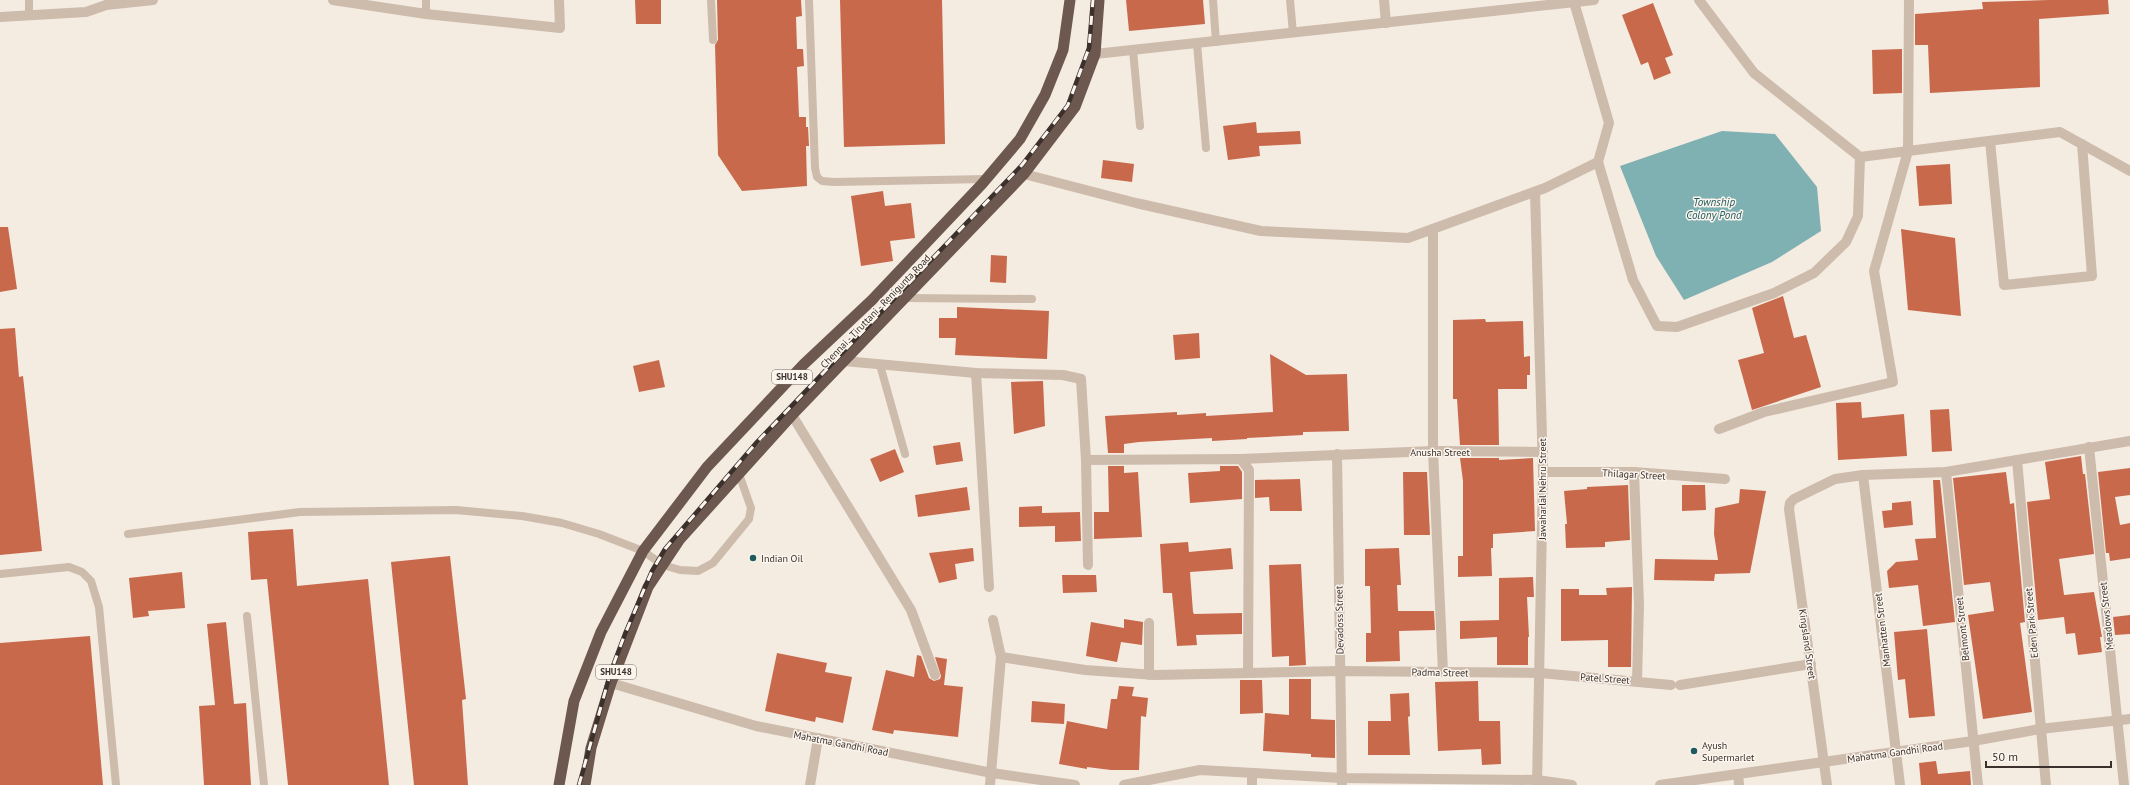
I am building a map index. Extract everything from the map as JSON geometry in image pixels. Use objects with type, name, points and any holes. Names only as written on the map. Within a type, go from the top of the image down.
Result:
[{"type":"highway","name":"Chennai - Tiruttani - Renigunta Road","points":[[559,785],[574,701],[600,632],[643,551],[707,467],[804,364],[872,300],[986,179],[1020,139],[1045,95],[1063,50],[1070,0]]},
{"type":"highway","name":"Chennai - Tiruttani - Renigunta Road","points":[[585,785],[591,748],[611,683],[648,587],[662,565],[680,539],[792,415],[1024,174],[1075,107],[1095,54],[1100,12],[1099,0]]},
{"type":"street","points":[[0,16],[86,12],[106,5],[153,0]]},
{"type":"street","points":[[333,0],[426,14],[560,28],[559,0]]},
{"type":"street","points":[[1384,0],[1386,23]]},
{"type":"street","points":[[1095,54],[1594,0]]},
{"type":"street","points":[[1699,0],[1754,73],[1860,157],[2060,132],[2130,171]]},
{"type":"street","points":[[1718,429],[1764,412],[1893,382],[1874,271],[1908,151],[1909,0]]},
{"type":"street","points":[[1574,2],[1609,123],[1598,162],[1633,280],[1657,326],[1677,327],[1774,293],[1814,273],[1846,242],[1858,216],[1860,157]]},
{"type":"street","points":[[1990,141],[2004,285],[2092,276],[2082,144]]},
{"type":"street","points":[[1024,174],[1136,203],[1261,231],[1408,238],[1535,192],[1598,162]]},
{"type":"street","name":"Jawaharlal Nehru Street","points":[[1535,192],[1543,452],[1537,783]]},
{"type":"street","points":[[1433,229],[1433,452],[1443,672]]},
{"type":"street","points":[[844,361],[976,373],[1063,375],[1081,379],[1086,460],[1088,566]]},
{"type":"street","points":[[976,373],[989,587]]},
{"type":"street","points":[[792,415],[911,610],[935,675]]},
{"type":"street","points":[[1864,475],[1946,472],[2130,441]]},
{"type":"street","name":"Meadows Street","points":[[2089,447],[2116,720],[2124,785]]},
{"type":"street","name":"Anusha Street","points":[[1086,460],[1241,459],[1337,454],[1433,452],[1543,452]]},
{"type":"street","name":"Devadoss Street","points":[[1337,454],[1342,781]]},
{"type":"street","points":[[1241,459],[1249,470],[1248,673]]},
{"type":"street","name":"Eden Park Street","points":[[2017,460],[2046,785]]},
{"type":"street","name":"Thilagar Street","points":[[1543,472],[1634,472],[1725,479]]},
{"type":"street","points":[[1634,472],[1639,605],[1638,681]]},
{"type":"street","name":"Belmont Street","points":[[1946,472],[1978,785]]},
{"type":"street","name":"Kingsland Street","points":[[1828,785],[1789,509],[1790,503],[1794,499],[1835,479],[1864,475]]},
{"type":"street","name":"Manhatten Street","points":[[1864,475],[1900,785]]},
{"type":"street","points":[[990,785],[1001,657],[993,620]]},
{"type":"street","points":[[1149,622],[1149,675]]},
{"type":"street","name":"Padma Street","points":[[1001,657],[1085,670],[1149,675],[1340,671],[1540,673]]},
{"type":"street","name":"Patel Street","points":[[1540,673],[1675,685],[1811,664]]},
{"type":"street","name":"Mahatma Gandhi Road","points":[[611,683],[756,726],[992,773],[1075,785]]},
{"type":"street","name":"Mahatma Gandhi Road","points":[[1660,785],[1973,741],[2040,729],[2130,719]]},
{"type":"street","points":[[810,785],[818,738]]},
{"type":"street","points":[[1124,785],[1139,784],[1200,770],[1342,781],[1537,783],[1572,785]]},
{"type":"street","points":[[1252,773],[1252,785]]},
{"type":"street","points":[[1738,774],[1739,785]]},
{"type":"lane","points":[[29,0],[29,15]]},
{"type":"lane","points":[[426,0],[426,14]]},
{"type":"lane","points":[[711,0],[713,40]]},
{"type":"lane","points":[[809,0],[815,168],[817,178],[822,181],[834,182],[986,179]]},
{"type":"lane","points":[[1213,0],[1216,42]]},
{"type":"lane","points":[[1290,0],[1293,33]]},
{"type":"lane","points":[[1197,44],[1206,148]]},
{"type":"lane","points":[[1133,50],[1140,126]]},
{"type":"lane","points":[[904,298],[1032,299]]},
{"type":"lane","points":[[880,365],[905,454]]},
{"type":"lane","points":[[128,534],[300,512],[456,510],[522,516],[562,523],[599,534],[643,551],[662,565],[680,570],[698,571],[713,563],[749,520],[751,508],[739,474]]},
{"type":"lane","points":[[0,574],[69,567],[82,572],[91,581],[98,607],[116,785]]},
{"type":"lane","points":[[247,616],[264,785]]},
{"type":"water","name":"Township Colony Pond","points":[[1722,131],[1775,134],[1817,187],[1821,231],[1772,262],[1684,300],[1656,256],[1620,166]]},
{"type":"building","points":[[635,0],[661,0],[661,24],[636,24]]},
{"type":"building","points":[[717,0],[801,0],[802,16],[796,17],[797,49],[803,49],[804,66],[797,67],[799,117],[806,117],[806,127],[808,127],[809,146],[806,146],[807,186],[742,191],[718,155],[715,45],[718,40]]},
{"type":"building","points":[[840,0],[942,0],[945,144],[844,147]]},
{"type":"building","points":[[1126,0],[1203,0],[1205,24],[1129,31]]},
{"type":"building","points":[[2108,0],[2109,14],[2039,19],[2040,87],[1930,93],[1928,45],[1915,45],[1915,14],[1983,9],[1982,2]]},
{"type":"building","points":[[1653,3],[1673,55],[1665,58],[1671,73],[1654,80],[1648,62],[1641,65],[1622,15]]},
{"type":"building","points":[[1902,49],[1902,93],[1873,94],[1872,50]]},
{"type":"building","points":[[1256,122],[1257,133],[1300,131],[1301,144],[1259,146],[1260,156],[1228,160],[1223,126]]},
{"type":"building","points":[[1103,160],[1134,164],[1132,182],[1101,178]]},
{"type":"building","points":[[1950,164],[1952,204],[1919,206],[1916,166]]},
{"type":"building","points":[[883,191],[885,206],[911,203],[915,238],[890,241],[893,261],[861,266],[851,196]]},
{"type":"building","points":[[0,227],[8,227],[17,289],[0,292]]},
{"type":"building","points":[[1901,229],[1955,238],[1961,316],[1908,310]]},
{"type":"building","points":[[991,255],[1007,256],[1006,283],[990,282]]},
{"type":"building","points":[[1783,296],[1794,338],[1806,335],[1821,387],[1752,410],[1738,360],[1764,353],[1752,308]]},
{"type":"building","points":[[957,307],[1049,311],[1047,359],[955,355],[956,338],[939,338],[939,318],[957,318]]},
{"type":"building","points":[[1485,319],[1486,322],[1523,321],[1524,357],[1530,356],[1530,375],[1527,375],[1527,389],[1498,389],[1499,445],[1460,445],[1457,399],[1453,399],[1453,320]]},
{"type":"building","points":[[15,328],[19,377],[23,376],[42,551],[0,555],[0,329]]},
{"type":"building","points":[[1199,333],[1200,358],[1175,360],[1173,335]]},
{"type":"building","points":[[1270,354],[1306,375],[1347,374],[1349,431],[1303,432],[1303,435],[1212,441],[1212,438],[1139,442],[1124,444],[1124,453],[1108,453],[1105,416],[1177,412],[1177,415],[1206,413],[1206,416],[1273,412]]},
{"type":"building","points":[[659,360],[665,387],[639,392],[633,366]]},
{"type":"building","points":[[1043,381],[1045,426],[1014,434],[1011,382]]},
{"type":"building","points":[[1861,402],[1862,418],[1904,414],[1907,456],[1838,460],[1836,403]]},
{"type":"building","points":[[1949,409],[1952,451],[1932,452],[1930,410]]},
{"type":"building","points":[[960,442],[963,461],[936,465],[933,446]]},
{"type":"building","points":[[895,449],[904,472],[880,482],[870,459]]},
{"type":"building","points":[[2081,456],[2083,474],[2085,474],[2094,554],[2059,559],[2064,595],[2094,592],[2102,637],[2100,637],[2102,652],[2078,655],[2075,633],[2066,634],[2064,617],[2038,620],[2027,502],[2050,499],[2045,462]]},
{"type":"building","points":[[1460,458],[1499,458],[1499,460],[1533,458],[1535,531],[1493,534],[1493,548],[1491,548],[1492,576],[1458,577],[1458,556],[1463,556],[1463,481]]},
{"type":"building","points":[[1108,466],[1124,466],[1124,473],[1138,472],[1142,537],[1094,539],[1094,512],[1109,512]]},
{"type":"building","points":[[1220,466],[1238,466],[1242,472],[1242,499],[1190,503],[1188,473],[1220,471]]},
{"type":"building","points":[[2130,468],[2130,495],[2115,497],[2120,525],[2130,523],[2130,558],[2110,561],[2109,553],[2106,553],[2098,472]]},
{"type":"building","points":[[1403,472],[1427,472],[1430,535],[1404,535]]},
{"type":"building","points":[[2006,472],[2010,504],[2014,503],[2025,622],[2020,623],[2032,712],[1983,719],[1968,615],[1994,611],[1990,582],[1964,585],[1953,478]]},
{"type":"building","points":[[1300,479],[1302,511],[1270,511],[1269,497],[1255,498],[1255,480]]},
{"type":"building","points":[[1933,480],[1940,480],[1955,622],[1923,626],[1918,585],[1889,588],[1887,571],[1896,562],[1918,560],[1915,539],[1936,538]]},
{"type":"building","points":[[1628,485],[1630,540],[1605,542],[1605,547],[1566,548],[1565,524],[1567,524],[1564,491],[1587,489],[1587,487]]},
{"type":"building","points":[[1682,485],[1705,485],[1706,510],[1682,511]]},
{"type":"building","points":[[967,487],[970,510],[918,517],[915,495]]},
{"type":"building","points":[[1740,489],[1766,491],[1750,573],[1715,574],[1714,581],[1654,580],[1655,559],[1718,560],[1714,534],[1715,508],[1739,503]]},
{"type":"building","points":[[1911,501],[1913,525],[1884,528],[1882,511],[1892,510],[1892,503]]},
{"type":"building","points":[[1042,506],[1042,513],[1080,512],[1081,541],[1055,542],[1055,526],[1019,527],[1019,507]]},
{"type":"building","points":[[293,529],[297,586],[368,579],[389,785],[288,785],[267,579],[251,580],[248,532]]},
{"type":"building","points":[[1188,542],[1189,552],[1231,548],[1233,569],[1190,572],[1193,612],[1194,614],[1242,613],[1242,634],[1196,635],[1197,645],[1177,646],[1172,593],[1163,593],[1160,544]]},
{"type":"building","points":[[973,548],[974,561],[955,564],[957,579],[939,583],[929,553]]},
{"type":"building","points":[[1399,548],[1401,585],[1397,585],[1398,611],[1434,611],[1435,630],[1399,631],[1400,661],[1366,662],[1366,633],[1371,633],[1370,586],[1365,586],[1365,549]]},
{"type":"building","points":[[450,556],[466,699],[462,700],[468,785],[414,785],[391,562]]},
{"type":"building","points":[[1301,564],[1306,665],[1289,666],[1289,656],[1272,657],[1269,565]]},
{"type":"building","points":[[182,572],[185,608],[148,611],[149,616],[133,618],[129,578]]},
{"type":"building","points":[[1062,575],[1096,575],[1097,592],[1063,593]]},
{"type":"building","points":[[1533,577],[1534,597],[1527,597],[1529,637],[1528,665],[1497,665],[1497,637],[1460,639],[1460,621],[1499,620],[1499,578]]},
{"type":"building","points":[[1632,587],[1631,667],[1608,667],[1608,640],[1561,641],[1561,589],[1579,589],[1579,595],[1607,595],[1606,588]]},
{"type":"building","points":[[2130,615],[2130,634],[2115,635],[2113,617]]},
{"type":"building","points":[[1124,619],[1143,622],[1142,645],[1121,642],[1117,662],[1086,656],[1091,622],[1124,628]]},
{"type":"building","points":[[226,622],[234,704],[246,703],[251,785],[204,785],[199,706],[215,705],[207,624]]},
{"type":"building","points":[[1927,629],[1935,716],[1909,718],[1905,679],[1898,680],[1894,632]]},
{"type":"building","points":[[90,636],[103,785],[0,785],[0,643]]},
{"type":"building","points":[[777,653],[827,663],[825,672],[852,677],[843,723],[816,717],[815,722],[765,711]]},
{"type":"building","points":[[917,655],[921,656],[929,678],[934,681],[940,679],[941,676],[935,657],[947,659],[944,685],[963,687],[958,737],[894,730],[893,734],[872,730],[886,670],[914,677]]},
{"type":"building","points":[[1289,679],[1311,679],[1311,719],[1335,720],[1335,758],[1311,757],[1311,754],[1263,751],[1265,713],[1289,715]]},
{"type":"building","points":[[1240,680],[1262,680],[1263,713],[1240,714]]},
{"type":"building","points":[[1478,681],[1479,721],[1500,721],[1501,764],[1482,765],[1481,749],[1438,751],[1435,682]]},
{"type":"building","points":[[1119,686],[1134,687],[1132,696],[1148,698],[1146,717],[1141,716],[1139,770],[1111,770],[1087,767],[1087,769],[1059,764],[1067,721],[1107,729],[1111,699],[1117,699]]},
{"type":"building","points":[[1409,693],[1410,716],[1408,717],[1410,755],[1368,755],[1368,721],[1391,721],[1390,694]]},
{"type":"building","points":[[1032,701],[1065,704],[1064,724],[1031,722]]},
{"type":"building","points":[[1936,761],[1938,774],[1970,771],[1971,785],[1921,785],[1919,763]]},
{"type":"railway","points":[[579,785],[611,671],[652,571],[665,549],[757,442],[1022,165],[1068,105],[1089,48],[1093,0]]},
{"type":"place","name":"Indian Oil","points":[[753,558]]},
{"type":"place","name":"Ayush Supermarlet","points":[[1694,751]]}]
